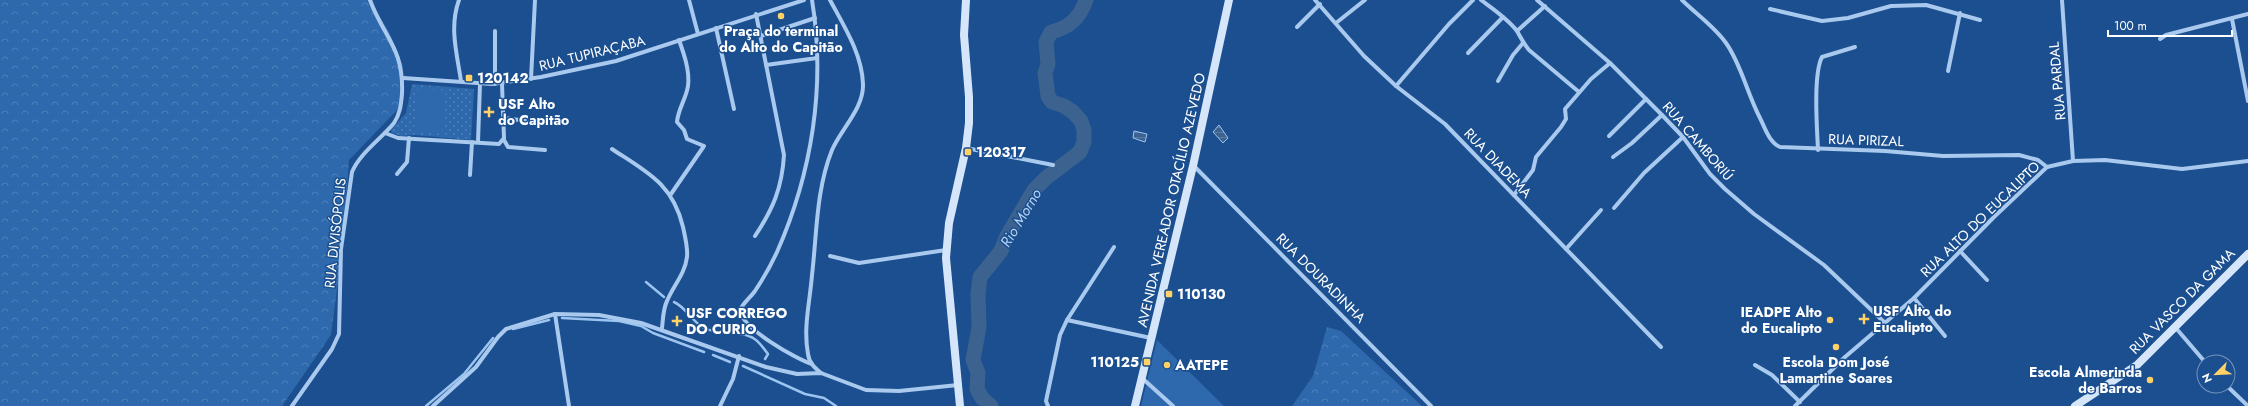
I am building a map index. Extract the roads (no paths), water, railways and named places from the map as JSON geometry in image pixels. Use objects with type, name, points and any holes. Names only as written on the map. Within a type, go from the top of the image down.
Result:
[{"type":"main road","points":[[960,406],[946,250],[949,223],[968,148],[969,97],[964,35],[966,0]]},
{"type":"main road","name":"AVENIDA VEREADOR OTACÍLIO AZEVEDO","points":[[1135,406],[1193,166],[1229,0]]},
{"type":"main road","name":"RUA VASCO DA GAMA","points":[[2076,406],[2137,365],[2248,254]]},
{"type":"street","name":"RUA DIVISÓPOLIS","points":[[292,406],[332,350],[339,334],[341,249],[352,172],[356,164],[385,133],[399,114],[403,78],[397,54],[370,0]]},
{"type":"street","points":[[459,0],[454,12],[453,25],[461,81]]},
{"type":"street","points":[[531,79],[535,0]]},
{"type":"street","points":[[689,0],[698,34]]},
{"type":"street","name":"RUA TUPIRAÇABA","points":[[403,78],[461,81],[480,84],[502,84],[531,79],[616,61],[756,14],[804,0]]},
{"type":"street","points":[[812,0],[815,18],[818,86],[815,117],[808,156],[792,214],[764,278],[740,310],[744,319],[750,325],[782,351],[812,364]]},
{"type":"street","points":[[821,374],[812,364],[808,355],[806,334],[815,222],[824,176],[832,150],[840,132],[861,99],[863,85],[858,57],[848,33],[830,0]]},
{"type":"street","name":"RUA DIADEMA","points":[[1315,0],[1364,56],[1396,86],[1445,124],[1661,347]]},
{"type":"street","points":[[1336,23],[1365,0]]},
{"type":"street","points":[[1396,86],[1449,24],[1473,0]]},
{"type":"street","points":[[1481,0],[1517,31],[1523,43],[1578,92]]},
{"type":"street","name":"RUA CAMBORIÚ","points":[[1537,0],[1610,63],[1662,115],[1683,137],[1710,174],[1725,189],[1754,214],[1824,266],[1884,322]]},
{"type":"street","name":"RUA PIRIZAL","points":[[1682,0],[1711,26],[1725,42],[1736,60],[1752,102],[1772,141],[1780,147],[1818,150],[1885,151],[1955,157],[2020,155],[2038,160],[2047,167]]},
{"type":"street","points":[[1890,0],[1891,6]]},
{"type":"street","points":[[1926,0],[1926,5]]},
{"type":"street","name":"RUA PARDAL","points":[[2062,0],[2073,161]]},
{"type":"street","points":[[1297,27],[1320,4]]},
{"type":"street","points":[[1770,9],[1822,21],[1848,18],[1891,6],[1926,5],[1960,13],[1980,20]]},
{"type":"street","points":[[1517,31],[1545,6]]},
{"type":"street","points":[[1948,71],[1960,13]]},
{"type":"street","points":[[755,236],[771,212],[783,174],[784,155],[756,14]]},
{"type":"street","points":[[2160,39],[2166,35],[2248,14]]},
{"type":"street","points":[[761,36],[815,18]]},
{"type":"street","points":[[1468,52],[1503,18]]},
{"type":"street","points":[[2232,19],[2248,101]]},
{"type":"street","points":[[716,28],[734,109]]},
{"type":"street","points":[[495,31],[495,84]]},
{"type":"street","points":[[671,194],[704,146],[687,138],[684,130],[677,122],[678,110],[688,87],[686,63],[679,40]]},
{"type":"street","points":[[1498,81],[1513,55],[1523,43]]},
{"type":"street","points":[[1818,150],[1818,77],[1820,61],[1822,57],[1855,47]]},
{"type":"street","points":[[766,65],[817,58]]},
{"type":"street","points":[[1514,194],[1533,170],[1536,157],[1562,127],[1566,120],[1565,109],[1578,92],[1610,63]]},
{"type":"street","points":[[478,142],[480,84]]},
{"type":"street","points":[[502,84],[504,140],[508,147],[545,150]]},
{"type":"street","points":[[1610,136],[1646,99]]},
{"type":"street","points":[[1613,157],[1632,143],[1662,115]]},
{"type":"street","points":[[504,118],[542,124]]},
{"type":"street","points":[[385,133],[398,138],[499,144],[504,140]]},
{"type":"street","points":[[1614,208],[1644,173],[1683,137]]},
{"type":"street","points":[[397,174],[407,162],[409,138]]},
{"type":"street","points":[[470,176],[472,142]]},
{"type":"street","points":[[968,148],[1053,165]]},
{"type":"street","points":[[612,149],[664,186],[671,194],[680,214],[686,238],[687,257],[675,287],[666,303],[662,328]]},
{"type":"street","name":"RUA ALTO DO EUCALIPTO","points":[[1796,406],[1884,322],[1914,298],[1960,251],[2047,167],[2058,163],[2073,161],[2119,161],[2154,167],[2182,169],[2248,161]]},
{"type":"street","name":"RUA DOURADINHA","points":[[1193,166],[1431,406]]},
{"type":"street","points":[[1566,249],[1601,210]]},
{"type":"street","points":[[1048,406],[1046,401],[1060,335],[1067,320],[1114,247]]},
{"type":"street","points":[[830,256],[859,263],[946,250]]},
{"type":"street","points":[[1960,251],[1987,280]]},
{"type":"street","points":[[1914,298],[1945,336]]},
{"type":"street","points":[[555,314],[569,406]]},
{"type":"street","points":[[433,406],[476,367],[498,337],[506,329],[555,314],[599,315],[662,328],[766,367],[797,374],[821,374],[866,390],[881,392],[959,385]]},
{"type":"street","points":[[1067,320],[1151,338]]},
{"type":"street","points":[[2175,327],[2198,354]]},
{"type":"street","points":[[720,406],[733,379],[739,356]]},
{"type":"street","points":[[1755,365],[1772,375],[1800,402]]},
{"type":"street","points":[[1142,377],[1173,406]]},
{"type":"street","points":[[2235,394],[2248,406]]},
{"type":"waterway","name":"Rio Morno","points":[[991,406],[982,398],[977,389],[978,373],[973,360],[979,327],[978,294],[980,277],[1001,251],[1007,236],[1034,190],[1046,178],[1080,152],[1084,142],[1084,130],[1081,121],[1073,112],[1064,106],[1052,102],[1048,96],[1045,73],[1048,64],[1046,42],[1051,32],[1063,28],[1073,21],[1081,12],[1086,0]]},
{"type":"waterway","points":[[646,282],[664,297]]},
{"type":"waterway","points":[[674,302],[704,328],[717,332],[738,333],[756,340],[768,354],[765,359]]},
{"type":"waterway","points":[[562,318],[619,321],[641,326],[653,333],[704,352]]},
{"type":"waterway","points":[[513,329],[549,320]]},
{"type":"waterway","points":[[426,406],[464,374],[493,338]]},
{"type":"waterway","points":[[713,355],[730,362]]},
{"type":"waterway","points":[[743,366],[805,394],[824,398],[836,406]]},
{"type":"place","name":"Praça do terminal do Alto do Capitão","points":[[781,16]]},
{"type":"place","name":"120142","points":[[469,78]]},
{"type":"place","name":"USF Alto do Capitão","points":[[489,112]]},
{"type":"place","name":"120317","points":[[968,152]]},
{"type":"place","name":"110130","points":[[1169,294]]},
{"type":"place","name":"USF Alto do Eucalipto","points":[[1864,319]]},
{"type":"place","name":"IEADPE Alto do Eucalipto","points":[[1830,320]]},
{"type":"place","name":"USF CORREGO DO CURIO","points":[[677,321]]},
{"type":"place","name":"Escola Dom José Lamartine Soares","points":[[1836,347]]},
{"type":"place","name":"110125","points":[[1147,362]]},
{"type":"place","name":"AATEPE","points":[[1167,365]]},
{"type":"place","name":"Escola Almerinda de Barros","points":[[2150,380]]}]
